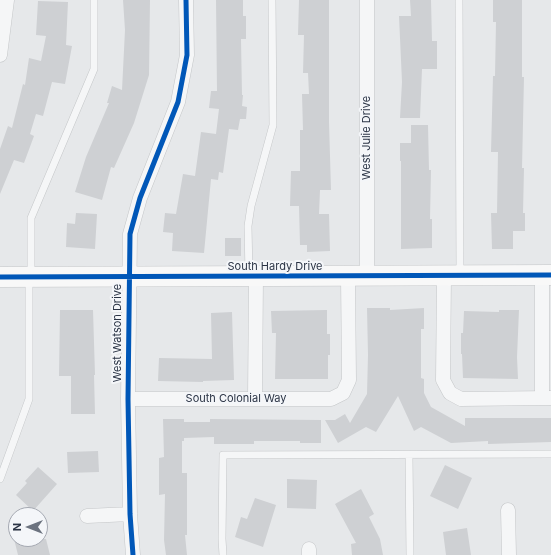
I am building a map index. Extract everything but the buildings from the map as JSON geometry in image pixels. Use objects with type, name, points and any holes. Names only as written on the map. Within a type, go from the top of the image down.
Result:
[{"type":"street","points":[[0,55],[7,0]]},
{"type":"street","name":"West Watson Drive","points":[[134,555],[130,514],[128,399],[130,234],[140,198],[178,102],[187,55],[186,0]]},
{"type":"street","name":"West Julie Drive","points":[[343,393],[349,380],[357,276],[367,0]]},
{"type":"street","points":[[452,275],[444,380],[450,392],[461,399],[546,398],[546,275]]},
{"type":"street","name":"South Hardy Drive","points":[[0,277],[546,275]]},
{"type":"street","points":[[252,277],[255,398]]},
{"type":"street","name":"South Colonial Way","points":[[128,399],[331,399],[343,393]]},
{"type":"street","points":[[508,510],[509,555]]},
{"type":"street","points":[[87,516],[130,514]]},
{"type":"lane","points":[[0,479],[29,399],[31,218],[94,69],[94,0]]},
{"type":"lane","points":[[252,277],[248,226],[251,206],[273,126],[272,0]]},
{"type":"lane","points":[[452,275],[459,0]]},
{"type":"lane","points":[[223,555],[223,455],[551,454]]},
{"type":"lane","points":[[409,455],[410,555]]},
{"type":"cycle path","points":[[133,555],[130,514],[128,399],[130,234],[140,198],[178,102],[187,55],[186,0]]},
{"type":"cycle path","points":[[0,277],[551,275]]}]
